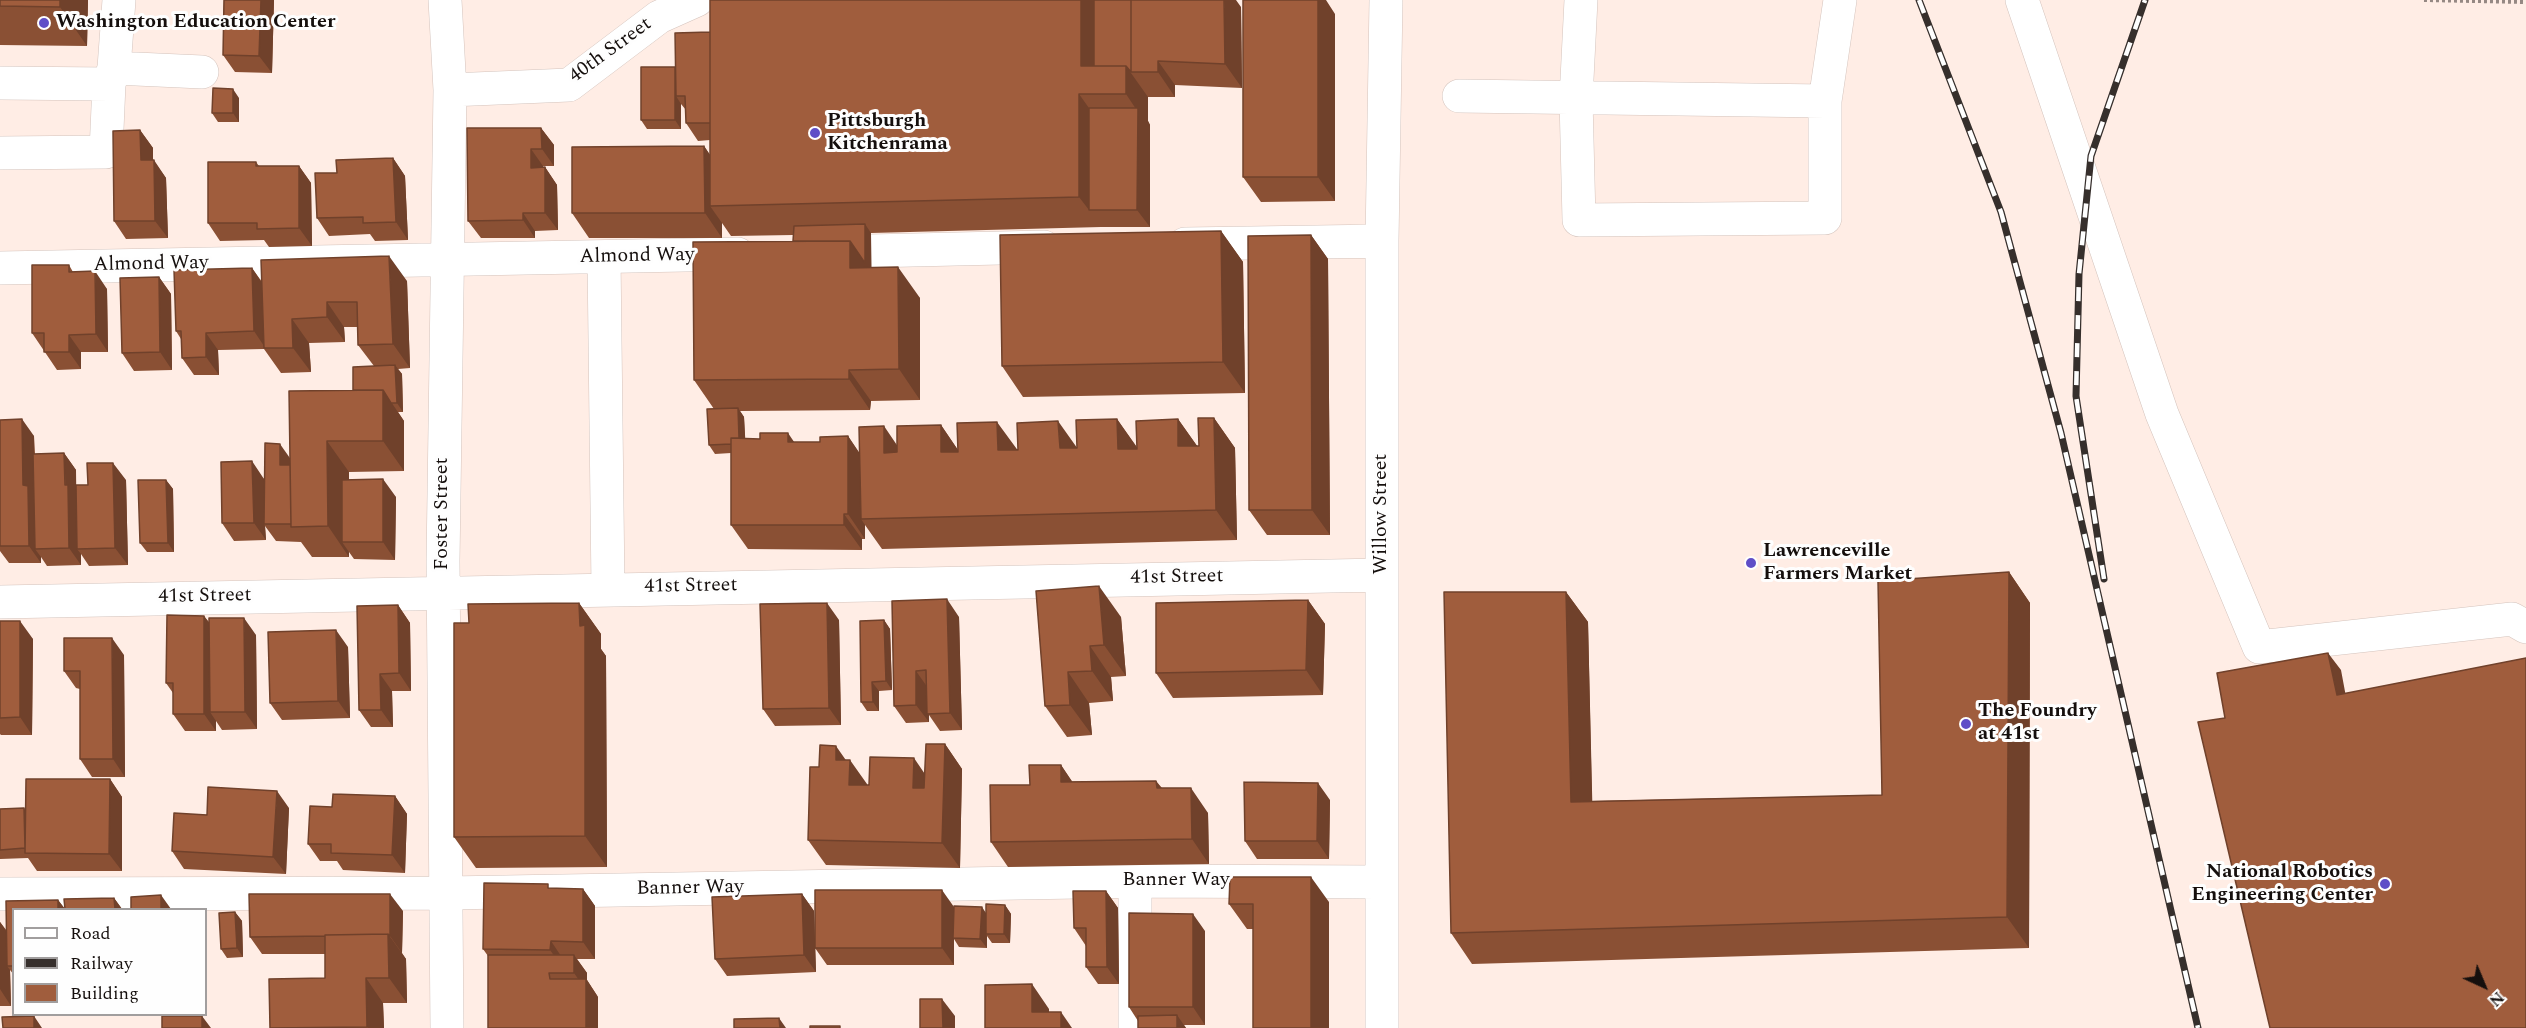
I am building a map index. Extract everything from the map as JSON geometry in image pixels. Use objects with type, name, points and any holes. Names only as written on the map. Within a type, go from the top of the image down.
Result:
[{"type":"street","points":[[0,153],[106,152],[119,0]]},
{"type":"street","name":"Foster Street","points":[[445,0],[450,90],[445,260],[443,592],[448,893],[447,1028]]},
{"type":"street","name":"40th Street","points":[[450,90],[569,85],[659,17],[697,0]]},
{"type":"street","name":"Willow Street","points":[[1382,1028],[1380,882],[1382,241],[1386,0]]},
{"type":"street","points":[[1581,0],[1576,99],[1579,220],[1825,218],[1825,101],[1840,0]]},
{"type":"street","points":[[2022,0],[2162,414],[2259,646],[2512,619],[2526,627]]},
{"type":"street","points":[[0,83],[202,72]]},
{"type":"street","points":[[1459,96],[1825,101]]},
{"type":"street","points":[[1155,245],[1382,241]]},
{"type":"street","name":"Almond Way","points":[[0,268],[1071,247]]},
{"type":"street","points":[[604,257],[608,588]]},
{"type":"street","name":"41st Street","points":[[0,602],[608,588],[1382,575]]},
{"type":"street","points":[[1134,1028],[1135,881]]},
{"type":"street","name":"Banner Way","points":[[0,894],[448,893],[1135,881],[1380,882]]},
{"type":"path","points":[[2424,0],[2526,2]]},
{"type":"building","points":[[0,0],[60,0],[60,7],[0,6]]},
{"type":"building","points":[[224,0],[261,0],[259,56],[223,55]]},
{"type":"building","points":[[710,0],[1081,0],[1081,66],[1126,66],[1126,94],[1079,94],[1079,197],[710,206]]},
{"type":"building","points":[[1094,0],[1131,0],[1131,72],[1126,66],[1094,66]]},
{"type":"building","points":[[1131,0],[1224,0],[1225,64],[1158,61],[1158,72],[1131,72]]},
{"type":"building","points":[[1243,0],[1318,0],[1318,177],[1243,177]]},
{"type":"building","points":[[710,32],[710,123],[686,123],[685,96],[676,96],[675,33]]},
{"type":"building","points":[[641,67],[675,67],[675,120],[641,120]]},
{"type":"building","points":[[213,88],[233,89],[233,113],[212,113]]},
{"type":"building","points":[[1089,108],[1138,108],[1137,210],[1089,210]]},
{"type":"building","points":[[467,128],[541,128],[542,149],[531,149],[531,168],[545,167],[545,213],[523,213],[523,220],[468,221]]},
{"type":"building","points":[[140,130],[141,160],[154,160],[155,221],[114,221],[113,131]]},
{"type":"building","points":[[704,146],[705,213],[572,213],[572,147]]},
{"type":"building","points":[[393,158],[396,222],[363,223],[363,217],[317,218],[315,173],[337,173],[336,160]]},
{"type":"building","points":[[208,162],[256,162],[256,166],[299,166],[299,228],[257,229],[257,223],[208,223]]},
{"type":"building","points":[[865,224],[865,263],[850,241],[793,241],[794,226]]},
{"type":"building","points":[[1221,231],[1223,362],[1002,366],[1000,235]]},
{"type":"building","points":[[1311,235],[1312,510],[1249,510],[1248,236]]},
{"type":"building","points":[[850,241],[850,268],[898,267],[899,369],[849,370],[849,379],[694,380],[693,242]]},
{"type":"building","points":[[389,256],[393,344],[358,345],[357,302],[327,302],[327,317],[292,319],[293,348],[264,348],[261,260]]},
{"type":"building","points":[[32,265],[69,265],[69,272],[95,271],[96,334],[69,335],[69,352],[44,352],[44,333],[32,333]]},
{"type":"building","points":[[252,268],[254,331],[206,333],[206,357],[182,358],[181,331],[176,331],[174,270]]},
{"type":"building","points":[[159,277],[160,352],[122,353],[120,278]]},
{"type":"building","points":[[395,365],[397,403],[391,403],[383,390],[353,390],[353,367]]},
{"type":"building","points":[[383,390],[383,441],[327,441],[328,526],[291,527],[289,391]]},
{"type":"building","points":[[738,408],[739,438],[731,438],[731,444],[709,445],[707,409]]},
{"type":"building","points":[[1198,418],[1214,418],[1216,510],[861,519],[859,427],[884,426],[884,453],[897,452],[897,426],[941,425],[941,452],[958,452],[957,423],[997,422],[998,450],[1018,450],[1017,423],[1058,421],[1060,448],[1077,448],[1076,420],[1117,419],[1118,449],[1137,449],[1136,421],[1178,419],[1178,446],[1199,446]]},
{"type":"building","points":[[22,419],[23,485],[28,486],[29,546],[0,546],[0,420]]},
{"type":"building","points":[[760,433],[788,433],[788,442],[820,442],[820,437],[848,436],[848,514],[844,514],[844,525],[731,525],[731,438],[760,439]]},
{"type":"building","points":[[265,443],[280,444],[280,465],[290,465],[291,524],[264,524]]},
{"type":"building","points":[[64,453],[65,485],[68,485],[69,548],[35,549],[33,454]]},
{"type":"building","points":[[252,461],[254,523],[222,523],[221,462]]},
{"type":"building","points":[[87,463],[113,463],[115,548],[77,549],[76,485],[88,485]]},
{"type":"building","points":[[383,479],[383,542],[342,542],[342,480]]},
{"type":"building","points":[[138,480],[166,480],[168,543],[140,543]]},
{"type":"building","name":"The Foundry at 41st","points":[[2009,572],[2007,917],[1451,933],[1444,592],[1566,592],[1571,802],[1882,795],[1878,581]]},
{"type":"building","points":[[1099,586],[1104,645],[1090,646],[1092,671],[1068,672],[1070,705],[1045,706],[1036,591]]},
{"type":"building","points":[[947,599],[950,713],[927,714],[926,670],[916,671],[916,705],[894,706],[892,601]]},
{"type":"building","points":[[1308,600],[1306,670],[1156,673],[1156,603]]},
{"type":"building","points":[[579,603],[580,626],[585,625],[585,836],[454,837],[454,623],[469,623],[468,604]]},
{"type":"building","points":[[827,603],[829,708],[763,709],[760,604]]},
{"type":"building","points":[[398,605],[399,673],[380,674],[381,710],[359,710],[357,606]]},
{"type":"building","points":[[167,615],[204,616],[204,714],[173,714],[173,683],[166,683]]},
{"type":"building","points":[[209,618],[244,618],[245,712],[210,712]]},
{"type":"building","points":[[884,620],[886,681],[872,682],[873,702],[861,702],[860,621]]},
{"type":"building","points":[[0,621],[20,621],[20,717],[0,718]]},
{"type":"building","points":[[336,630],[338,701],[270,703],[268,632]]},
{"type":"building","points":[[64,638],[112,638],[113,759],[80,759],[80,671],[64,671]]},
{"type":"building","name":"National Robotics Engineering Center","points":[[2328,653],[2337,695],[2526,658],[2526,1028],[2270,1028],[2198,722],[2225,718],[2217,673]]},
{"type":"building","points":[[926,744],[945,744],[942,843],[808,840],[810,767],[819,767],[820,745],[836,746],[836,760],[850,760],[849,785],[869,785],[870,757],[914,758],[913,788],[924,788]]},
{"type":"building","points":[[1029,765],[1061,765],[1061,782],[1156,781],[1157,788],[1191,788],[1192,839],[991,842],[990,785],[1030,785]]},
{"type":"building","points":[[26,779],[110,779],[109,854],[25,853]]},
{"type":"building","points":[[1244,782],[1318,783],[1317,841],[1245,841]]},
{"type":"building","points":[[208,787],[277,791],[273,857],[172,851],[174,813],[207,815]]},
{"type":"building","points":[[333,794],[395,796],[392,855],[331,853],[331,844],[308,844],[310,806],[332,807]]},
{"type":"building","points":[[24,808],[25,848],[0,850],[0,809]]},
{"type":"building","points":[[1230,877],[1311,877],[1311,1028],[1253,1028],[1253,904],[1229,904]]},
{"type":"building","points":[[484,883],[548,884],[548,888],[583,889],[583,942],[551,941],[550,950],[483,949]]},
{"type":"building","points":[[815,890],[942,890],[942,948],[815,948]]},
{"type":"building","points":[[1073,891],[1106,891],[1107,967],[1086,967],[1086,928],[1074,928]]},
{"type":"building","points":[[249,894],[390,894],[390,936],[388,934],[250,937]]},
{"type":"building","points":[[802,894],[804,955],[715,959],[712,897]]},
{"type":"building","points":[[161,895],[161,908],[131,908],[131,897]]},
{"type":"building","points":[[114,898],[115,908],[65,908],[64,899]]},
{"type":"building","points":[[58,900],[58,908],[12,908],[12,966],[7,966],[6,901]]},
{"type":"building","points":[[986,904],[1005,905],[1004,934],[986,934]]},
{"type":"building","points":[[954,906],[982,907],[980,939],[953,938]]},
{"type":"building","points":[[235,912],[237,948],[221,949],[219,913]]},
{"type":"building","points":[[1129,913],[1193,914],[1193,1007],[1129,1007]]},
{"type":"building","points":[[388,934],[389,978],[366,978],[367,1027],[270,1028],[269,979],[325,978],[325,935]]},
{"type":"building","points":[[488,955],[574,955],[574,973],[549,973],[550,979],[586,979],[586,1028],[488,1028]]},
{"type":"building","points":[[1032,984],[1032,1012],[1061,1012],[1061,1028],[985,1028],[985,985]]},
{"type":"building","points":[[920,999],[942,999],[943,1028],[920,1028]]},
{"type":"building","points":[[1177,1015],[1177,1028],[1138,1028],[1138,1016]]},
{"type":"building","points":[[34,1016],[34,1028],[3,1028],[2,1017]]},
{"type":"building","points":[[162,1016],[202,1016],[202,1028],[162,1028]]},
{"type":"building","points":[[779,1018],[780,1028],[734,1028],[734,1019]]},
{"type":"building","points":[[810,1026],[840,1026],[840,1028],[810,1028]]},
{"type":"railway","points":[[1919,0],[2001,212],[2061,433],[2198,1028]]},
{"type":"railway","points":[[2104,579],[2076,396],[2079,274],[2091,156],[2145,0]]},
{"type":"place","name":"Washington Education Center","points":[[44,23]]},
{"type":"place","name":"Pittsburgh Kitchenrama","points":[[815,133]]},
{"type":"place","name":"Lawrenceville Farmers Market","points":[[1751,563]]},
{"type":"place","name":"The Foundry at 41st","points":[[1966,724]]},
{"type":"place","name":"National Robotics Engineering Center","points":[[2385,884]]}]
